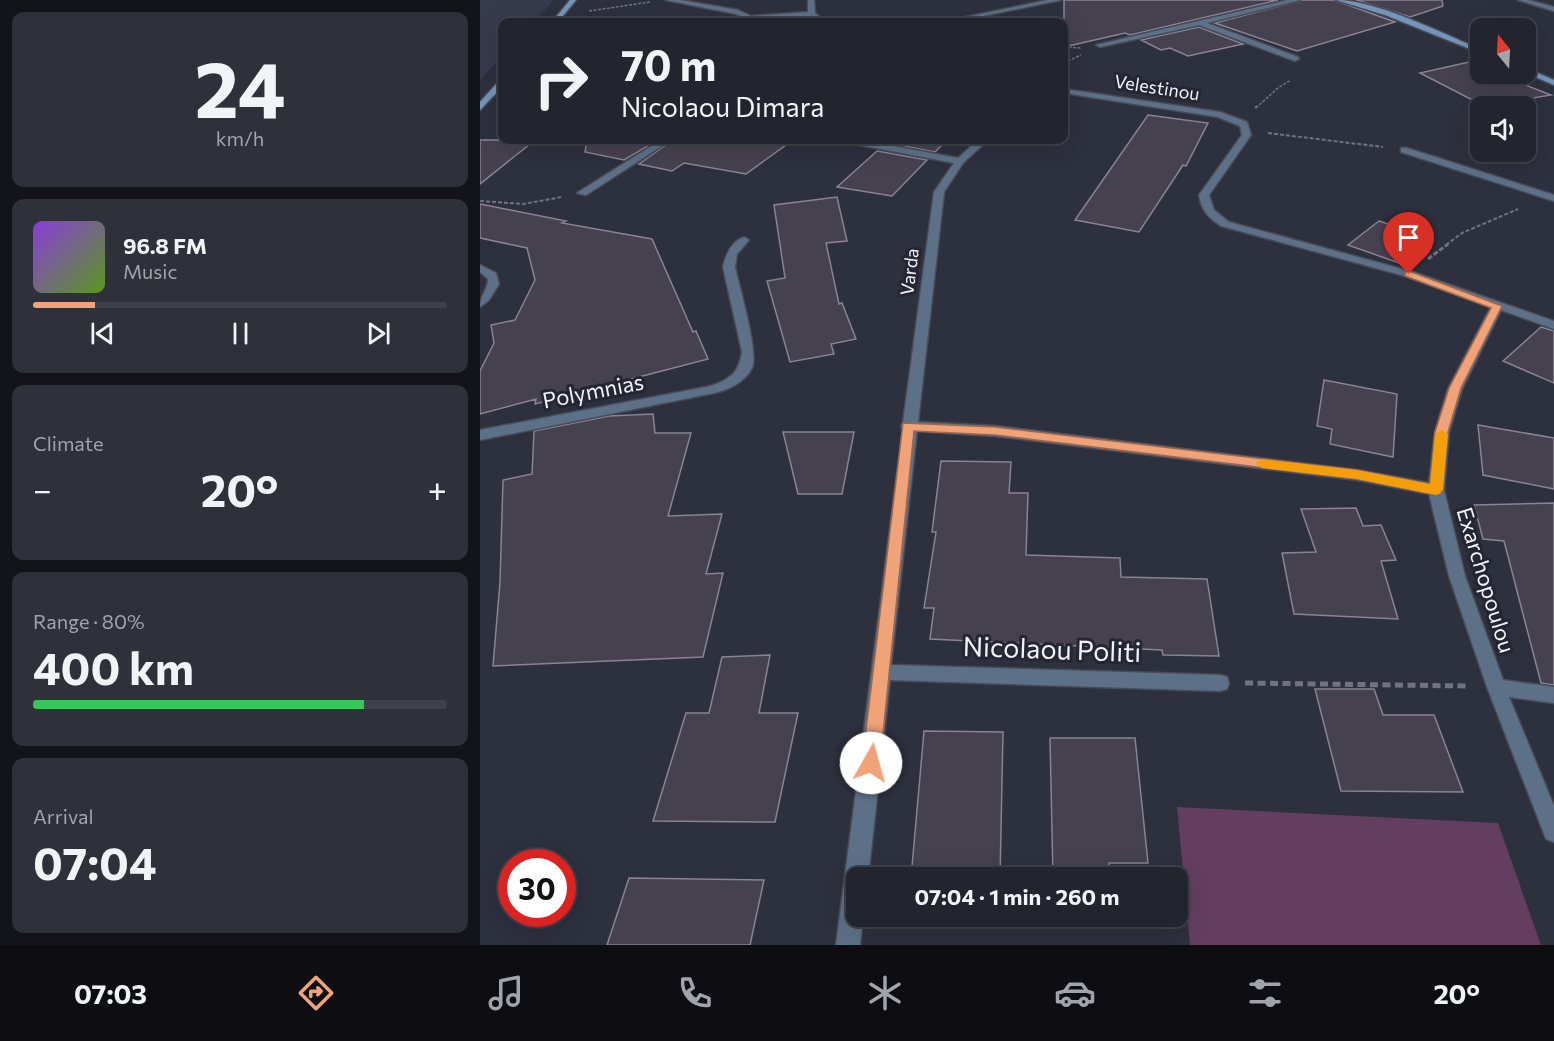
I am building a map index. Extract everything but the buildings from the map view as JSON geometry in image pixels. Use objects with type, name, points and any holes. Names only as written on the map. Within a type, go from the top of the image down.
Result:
[{"type":"street","points":[[558,18],[573,0]]},
{"type":"street","points":[[669,0],[738,12],[745,18]]},
{"type":"street","points":[[811,0],[812,14]]},
{"type":"street","points":[[966,18],[1058,0]]},
{"type":"street","points":[[1100,45],[1297,0]]},
{"type":"street","points":[[1339,0],[1387,14],[1470,47]]},
{"type":"street","points":[[1521,0],[1554,9]]},
{"type":"street","points":[[769,18],[812,14],[818,18]]},
{"type":"street","points":[[981,15],[987,18]]},
{"type":"street","points":[[1201,23],[1295,59]]},
{"type":"street","points":[[1536,75],[1554,83]]},
{"type":"street","points":[[480,107],[498,87]]},
{"type":"street","name":"Velestinou","points":[[1068,92],[1233,118],[1244,124],[1247,135],[1204,195],[1204,204],[1211,215],[1242,229],[1409,274]]},
{"type":"street","points":[[582,194],[660,144]]},
{"type":"street","points":[[870,144],[960,161]]},
{"type":"street","name":"Varda","points":[[858,867],[908,426],[939,192],[960,161],[979,144]]},
{"type":"street","points":[[1404,150],[1552,197]]},
{"type":"street","name":"Polymnias","points":[[480,435],[714,389],[730,383],[746,367],[748,352],[729,267],[732,253],[744,240]]},
{"type":"street","points":[[480,268],[489,271],[494,278],[494,285],[480,303]]},
{"type":"street","points":[[1409,274],[1554,325]]},
{"type":"street","name":"Exarchopoulou","points":[[1497,306],[1455,388],[1442,432],[1436,490],[1457,576],[1496,687],[1554,832]]},
{"type":"street","points":[[908,426],[995,431],[1357,475],[1436,490]]},
{"type":"street","name":"Nicolaou Politi","points":[[882,672],[1220,683]]},
{"type":"street","points":[[1496,687],[1554,695]]},
{"type":"street","name":"Varda","points":[[848,945],[850,927]]},
{"type":"path","points":[[561,15],[653,1]]},
{"type":"path","points":[[1233,118],[1246,116],[1278,87],[1308,70],[1305,63],[1295,59]]},
{"type":"path","points":[[1264,132],[1404,150]]},
{"type":"path","points":[[480,201],[523,204],[582,194]]},
{"type":"path","points":[[1409,274],[1462,233],[1552,197]]},
{"type":"path","points":[[1220,683],[1496,687]]},
{"type":"shaded area","points":[[480,0],[554,0],[538,18],[498,18],[498,60],[480,80]]},
{"type":"shaded area","points":[[1177,807],[1498,823],[1541,945],[1190,945],[1188,867],[1183,867]]},
{"type":"slow traffic","points":[[1262,463],[1357,475],[1436,490],[1442,434]]},
{"type":"route","points":[[871,763],[908,426],[995,431],[1108,444],[1357,475],[1436,490],[1442,432],[1455,388],[1497,306],[1409,274]]}]
